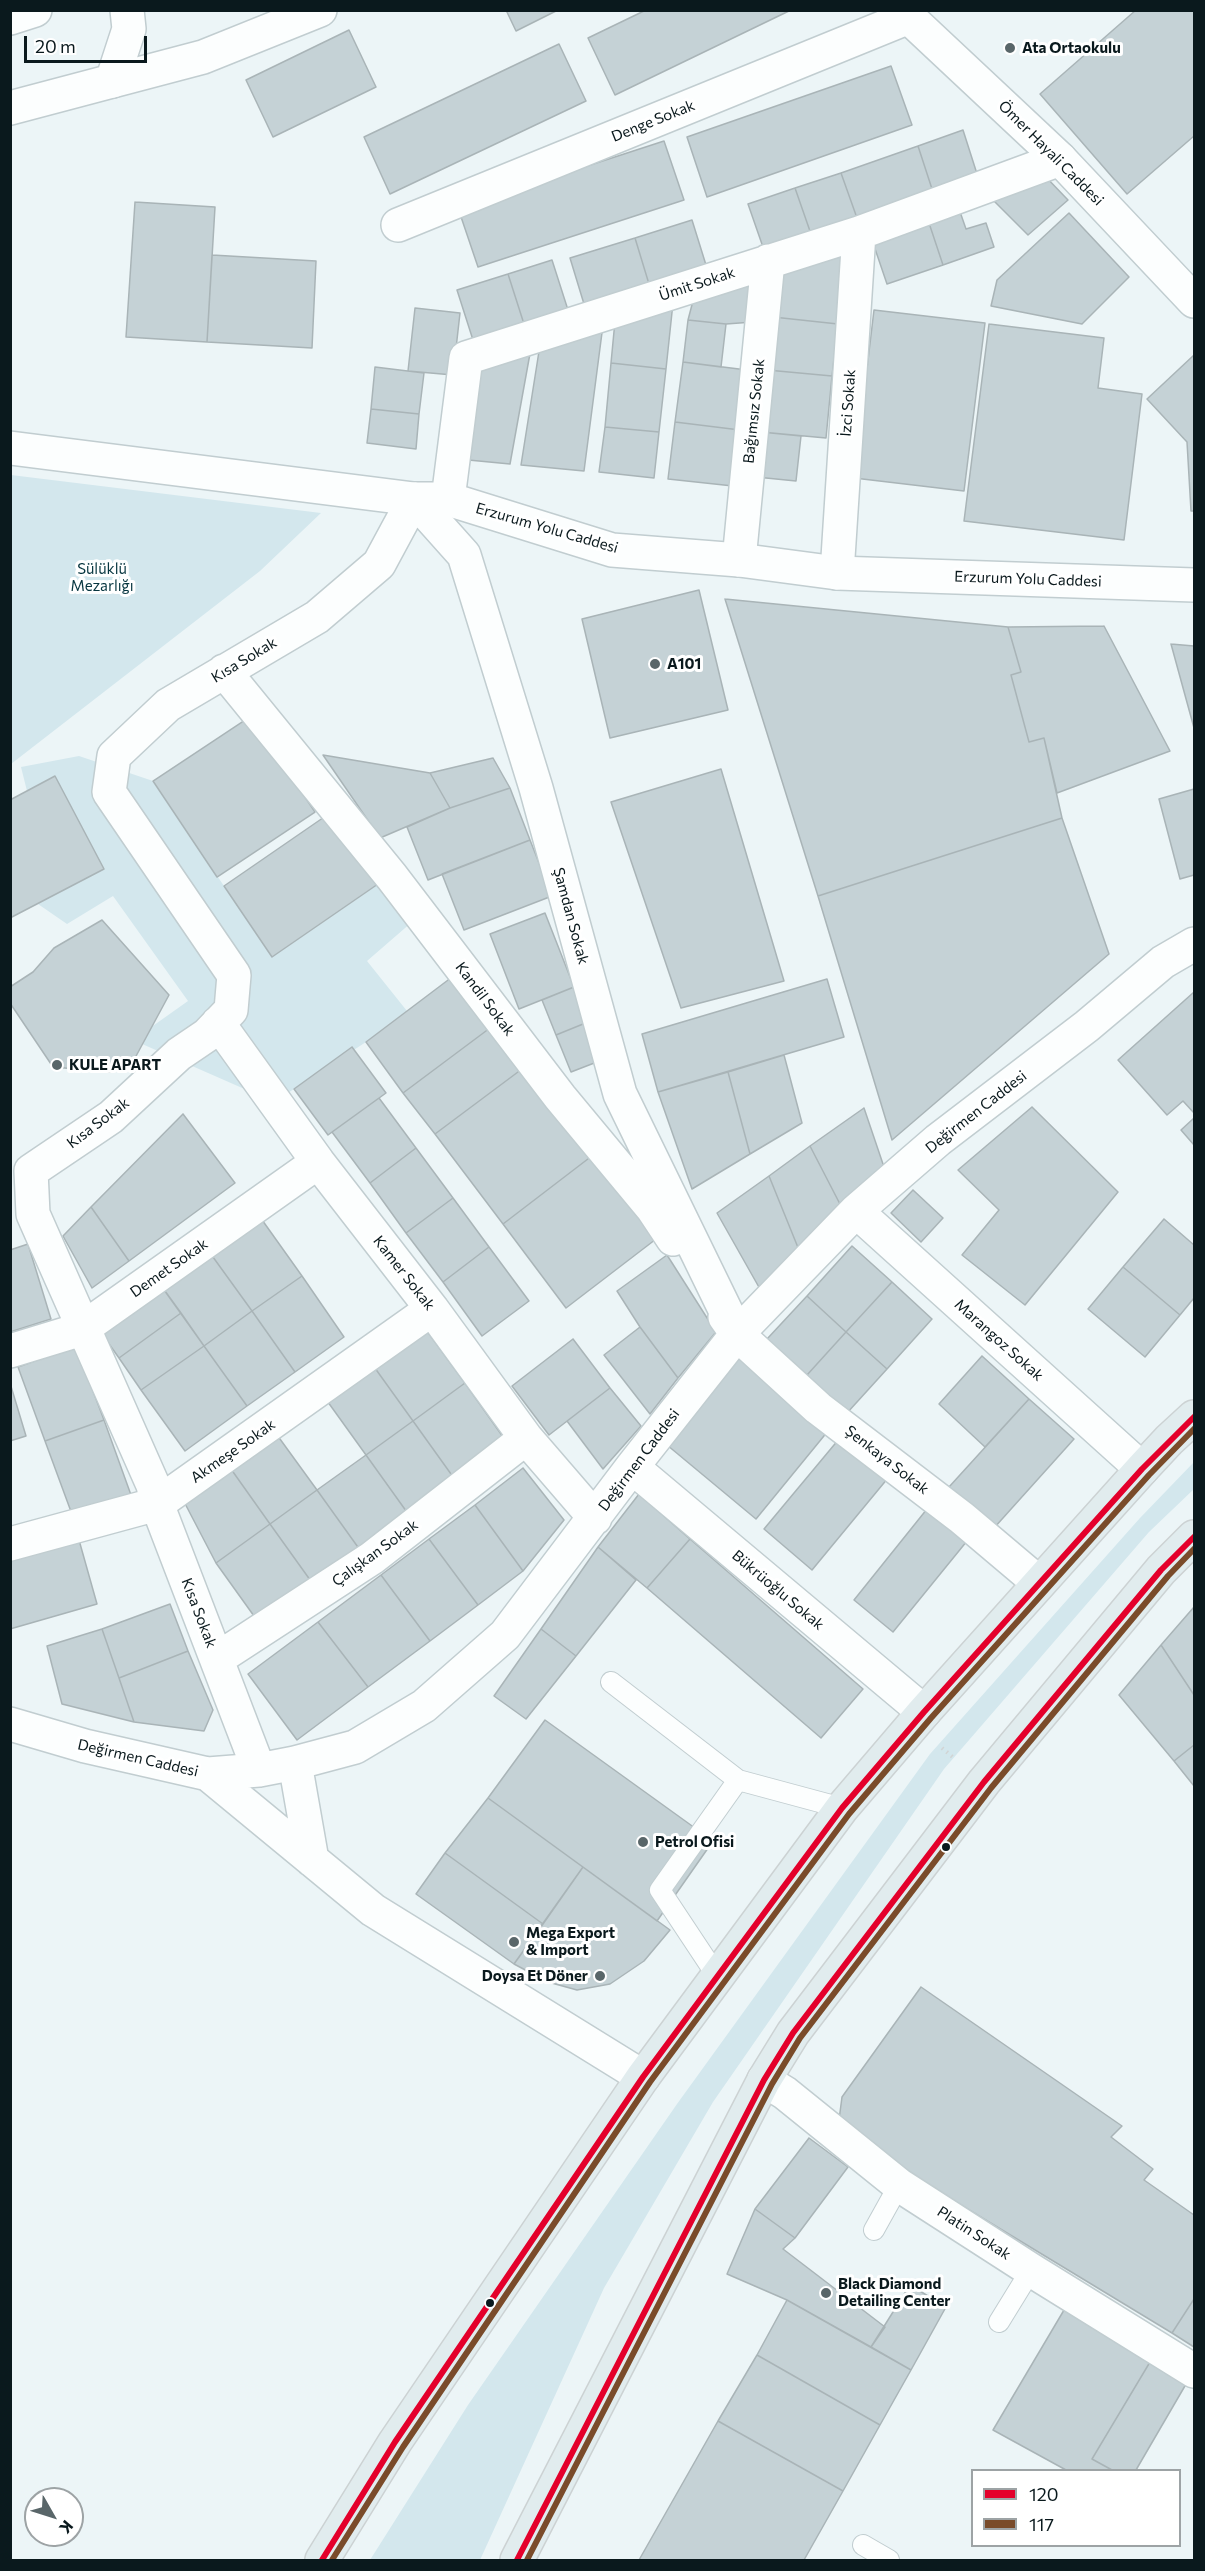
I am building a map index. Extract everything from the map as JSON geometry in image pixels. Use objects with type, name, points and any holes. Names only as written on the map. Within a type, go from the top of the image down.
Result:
[{"type":"main road","points":[[322,2560],[395,2442],[643,2077],[842,1808],[1039,1583],[1169,1440],[1194,1417]]},
{"type":"main road","points":[[517,2560],[764,2080],[793,2033],[984,1782],[1161,1570],[1194,1537]]},
{"type":"street","points":[[10,18],[35,10]]},
{"type":"street","points":[[112,81],[129,29],[127,10]]},
{"type":"street","points":[[10,108],[203,57],[320,10]]},
{"type":"street","name":"Ömer Hayali Caddesi","points":[[905,14],[1060,159],[1194,301]]},
{"type":"street","name":"Denge Sokak","points":[[398,225],[905,14]]},
{"type":"street","name":"Ümit Sokak","points":[[448,499],[466,358],[859,233],[1060,159]]},
{"type":"street","name":"İzci Sokak","points":[[837,573],[859,233]]},
{"type":"street","name":"Bağımsız Sokak","points":[[739,560],[768,261]]},
{"type":"street","name":"Erzurum Yolu Caddesi","points":[[10,448],[414,499],[448,499],[612,550],[739,560],[837,573],[1194,585]]},
{"type":"street","name":"Kısa Sokak","points":[[259,1770],[157,1504],[153,1485],[33,1214],[31,1171],[111,1117],[179,1054],[207,1035],[231,1010],[234,975],[109,792],[114,756],[168,705],[316,617],[379,564],[414,499]]},
{"type":"street","name":"Şamdan Sokak","points":[[414,499],[464,555],[536,788],[620,1094],[737,1334]]},
{"type":"street","name":"Kandil Sokak","points":[[224,671],[392,877],[561,1097],[653,1209],[737,1334]]},
{"type":"street","name":"Değirmen Caddesi","points":[[10,1724],[85,1746],[208,1774],[259,1770],[355,1747],[424,1706],[505,1635],[632,1467],[737,1334],[856,1211],[938,1140],[1087,1026],[1163,962],[1194,944]]},
{"type":"street","name":"Kamer Sokak","points":[[218,1023],[318,1162],[432,1309],[526,1438],[595,1518]]},
{"type":"street","name":"Demet Sokak","points":[[10,1351],[82,1329],[318,1162]]},
{"type":"street","name":"Marangoz Sokak","points":[[856,1211],[1142,1469]]},
{"type":"street","name":"Akmeşe Sokak","points":[[10,1544],[157,1504],[432,1309]]},
{"type":"street","name":"Şenkaya Sokak","points":[[737,1334],[818,1408],[962,1518],[1039,1583]]},
{"type":"street","name":"Çalışkan Sokak","points":[[217,1659],[372,1558],[526,1438]]},
{"type":"street","name":"Bükrüoğlu Sokak","points":[[632,1467],[924,1712]]},
{"type":"street","points":[[295,1763],[312,1860]]},
{"type":"street","points":[[208,1774],[373,1910],[643,2077]]},
{"type":"street","name":"Platin Sokak","points":[[764,2080],[785,2093],[899,2185],[1194,2372]]},
{"type":"lane","points":[[611,1682],[738,1780],[842,1808]]},
{"type":"lane","points":[[717,1976],[660,1890],[738,1780]]},
{"type":"lane","points":[[874,2230],[899,2185]]},
{"type":"lane","points":[[999,2322],[1031,2270]]},
{"type":"lane","points":[[863,2545],[890,2560]]},
{"type":"green space","name":"Sülüklü Mezarlığı","points":[[11,475],[321,513],[260,571],[11,764]]},
{"type":"green space","points":[[79,756],[153,781],[272,957],[378,884],[412,922],[367,961],[407,1011],[366,1042],[274,1102],[133,1040],[188,1001],[113,896],[67,924],[22,893],[27,791],[21,767]]},
{"type":"green space","points":[[1194,1462],[1194,1489],[1149,1532],[944,1769],[713,2102],[604,2288],[480,2560],[370,2560],[468,2405],[677,2104],[930,1754],[1140,1518]]},
{"type":"building","points":[[506,10],[558,10],[516,31]]},
{"type":"building","points":[[646,10],[791,10],[615,95],[588,38]]},
{"type":"building","points":[[1136,10],[1194,10],[1194,136],[1127,194],[1040,94]]},
{"type":"building","points":[[349,30],[376,87],[273,137],[246,80]]},
{"type":"building","points":[[559,44],[586,101],[390,194],[364,137]]},
{"type":"building","points":[[891,66],[912,125],[707,197],[687,137]]},
{"type":"building","points":[[963,130],[978,177],[933,192],[918,146]]},
{"type":"building","points":[[664,141],[684,200],[478,267],[458,208]]},
{"type":"building","points":[[918,146],[933,192],[857,218],[841,173]]},
{"type":"building","points":[[841,173],[857,218],[811,234],[795,188]]},
{"type":"building","points":[[1043,174],[1068,200],[1028,235],[992,199]]},
{"type":"building","points":[[795,188],[811,234],[764,250],[748,204]]},
{"type":"building","points":[[135,202],[215,207],[207,342],[126,337]]},
{"type":"building","points":[[958,206],[966,229],[986,223],[994,247],[943,265],[927,217]]},
{"type":"building","points":[[1069,213],[1129,277],[1082,324],[991,306],[997,280]]},
{"type":"building","points":[[927,217],[943,265],[887,284],[871,237]]},
{"type":"building","points":[[692,220],[706,265],[649,284],[635,238]]},
{"type":"building","points":[[635,238],[649,284],[584,304],[570,258]]},
{"type":"building","points":[[845,249],[838,324],[773,317],[777,271]]},
{"type":"building","points":[[212,255],[316,261],[312,348],[207,342]]},
{"type":"building","points":[[552,260],[568,310],[524,324],[508,274]]},
{"type":"building","points":[[508,274],[524,324],[473,340],[457,290]]},
{"type":"building","points":[[761,275],[753,322],[726,324],[688,320],[694,297]]},
{"type":"building","points":[[673,303],[666,369],[611,363],[615,321]]},
{"type":"building","points":[[415,308],[460,313],[453,375],[408,371]]},
{"type":"building","points":[[874,310],[985,323],[964,491],[854,478]]},
{"type":"building","points":[[773,317],[838,324],[832,376],[767,370]]},
{"type":"building","points":[[688,320],[726,324],[721,367],[683,362]]},
{"type":"building","points":[[989,324],[1104,338],[1098,388],[1142,394],[1124,540],[964,521]]},
{"type":"building","points":[[603,325],[584,471],[521,465],[540,345]]},
{"type":"building","points":[[531,348],[510,464],[458,459],[474,366]]},
{"type":"building","points":[[1194,355],[1194,511],[1191,511],[1187,442],[1147,399]]},
{"type":"building","points":[[683,362],[747,370],[740,430],[675,422]]},
{"type":"building","points":[[611,363],[666,369],[659,432],[605,427]]},
{"type":"building","points":[[375,367],[424,373],[419,414],[371,409]]},
{"type":"building","points":[[767,370],[832,376],[826,438],[761,432]]},
{"type":"building","points":[[371,409],[419,414],[416,449],[367,443]]},
{"type":"building","points":[[675,422],[740,430],[733,486],[668,479]]},
{"type":"building","points":[[605,427],[659,432],[654,478],[599,472]]},
{"type":"building","points":[[761,432],[801,436],[796,481],[756,477]]},
{"type":"building","points":[[699,590],[728,710],[610,738],[582,619]]},
{"type":"building","points":[[725,599],[1008,627],[1021,672],[1011,675],[1029,742],[1044,738],[1062,818],[818,896]]},
{"type":"building","points":[[1104,626],[1170,751],[1057,793],[1044,738],[1029,742],[1011,675],[1021,672],[1008,627]]},
{"type":"building","points":[[1171,644],[1194,646],[1194,728]]},
{"type":"building","points":[[251,716],[315,812],[217,877],[153,781]]},
{"type":"building","points":[[323,755],[430,773],[450,808],[380,838]]},
{"type":"building","points":[[493,758],[510,788],[450,808],[430,773]]},
{"type":"building","points":[[721,769],[784,981],[681,1008],[611,802]]},
{"type":"building","points":[[55,776],[104,869],[10,918],[10,800]]},
{"type":"building","points":[[510,788],[530,840],[428,880],[407,827],[450,808]]},
{"type":"building","points":[[1194,789],[1194,875],[1180,879],[1159,799]]},
{"type":"building","points":[[330,813],[378,884],[272,957],[224,886]]},
{"type":"building","points":[[1062,818],[1109,954],[892,1140],[818,896]]},
{"type":"building","points":[[530,840],[552,896],[464,930],[442,874]]},
{"type":"building","points":[[545,913],[574,987],[519,1009],[490,934]]},
{"type":"building","points":[[102,920],[169,995],[135,1058],[111,1072],[53,1067],[10,1003],[10,987],[33,972],[54,948]]},
{"type":"building","points":[[460,971],[498,1022],[403,1093],[366,1042]]},
{"type":"building","points":[[827,979],[844,1037],[658,1092],[642,1034]]},
{"type":"building","points":[[574,987],[588,1022],[556,1035],[542,1000]]},
{"type":"building","points":[[1194,992],[1194,1113],[1183,1101],[1167,1115],[1118,1060]]},
{"type":"building","points":[[498,1022],[530,1063],[435,1134],[403,1093]]},
{"type":"building","points":[[588,1022],[602,1060],[571,1072],[556,1035]]},
{"type":"building","points":[[352,1047],[386,1093],[328,1135],[294,1089]]},
{"type":"building","points":[[784,1055],[802,1123],[750,1154],[728,1072]]},
{"type":"building","points":[[530,1063],[597,1152],[503,1224],[435,1134]]},
{"type":"building","points":[[728,1072],[750,1154],[692,1189],[658,1092]]},
{"type":"building","points":[[379,1098],[416,1148],[370,1183],[332,1132]]},
{"type":"building","points":[[1032,1107],[1118,1192],[1025,1305],[962,1255],[999,1210],[958,1170]]},
{"type":"building","points":[[864,1108],[884,1167],[842,1208],[810,1146]]},
{"type":"building","points":[[183,1114],[235,1183],[129,1261],[91,1207]]},
{"type":"building","points":[[1194,1118],[1194,1145],[1181,1130]]},
{"type":"building","points":[[810,1146],[842,1208],[799,1250],[769,1176]]},
{"type":"building","points":[[416,1148],[453,1198],[406,1233],[370,1183]]},
{"type":"building","points":[[597,1152],[660,1236],[566,1308],[503,1224]]},
{"type":"building","points":[[769,1176],[799,1250],[760,1289],[717,1213]]},
{"type":"building","points":[[913,1190],[943,1218],[921,1242],[891,1213]]},
{"type":"building","points":[[453,1198],[489,1247],[443,1282],[406,1233]]},
{"type":"building","points":[[91,1207],[129,1261],[92,1288],[63,1236]]},
{"type":"building","points":[[255,1210],[302,1276],[252,1311],[205,1246]]},
{"type":"building","points":[[1164,1219],[1194,1245],[1194,1298],[1180,1315],[1123,1267]]},
{"type":"building","points":[[28,1244],[51,1319],[10,1332],[10,1250]]},
{"type":"building","points":[[205,1246],[252,1311],[204,1346],[157,1280]]},
{"type":"building","points":[[852,1246],[892,1282],[846,1332],[807,1296]]},
{"type":"building","points":[[489,1247],[529,1301],[482,1336],[443,1282]]},
{"type":"building","points":[[667,1255],[716,1332],[678,1378],[640,1327],[617,1291]]},
{"type":"building","points":[[1123,1267],[1180,1315],[1145,1357],[1088,1309]]},
{"type":"building","points":[[302,1276],[344,1337],[295,1372],[252,1311]]},
{"type":"building","points":[[157,1280],[181,1313],[119,1358],[95,1324]]},
{"type":"building","points":[[892,1282],[932,1319],[887,1369],[846,1332]]},
{"type":"building","points":[[807,1296],[846,1332],[807,1375],[767,1339]]},
{"type":"building","points":[[252,1311],[295,1372],[247,1406],[204,1346]]},
{"type":"building","points":[[181,1313],[204,1346],[141,1390],[119,1358]]},
{"type":"building","points":[[419,1320],[465,1383],[413,1421],[367,1357]]},
{"type":"building","points":[[640,1327],[678,1378],[650,1414],[604,1355]]},
{"type":"building","points":[[846,1332],[887,1369],[847,1413],[807,1375]]},
{"type":"building","points":[[573,1339],[610,1388],[549,1435],[512,1386]]},
{"type":"building","points":[[76,1346],[104,1420],[45,1441],[18,1367]]},
{"type":"building","points":[[204,1346],[247,1406],[185,1451],[141,1390]]},
{"type":"building","points":[[982,1356],[1029,1399],[985,1447],[939,1404]]},
{"type":"building","points":[[367,1357],[413,1421],[366,1455],[320,1391]]},
{"type":"building","points":[[739,1358],[828,1431],[756,1519],[667,1445]]},
{"type":"building","points":[[10,1383],[26,1436],[10,1441]]},
{"type":"building","points":[[465,1383],[508,1444],[456,1481],[413,1421]]},
{"type":"building","points":[[610,1388],[641,1426],[603,1469],[567,1421]]},
{"type":"building","points":[[1029,1399],[1074,1439],[994,1528],[949,1487]]},
{"type":"building","points":[[104,1420],[131,1495],[73,1517],[45,1441]]},
{"type":"building","points":[[413,1421],[456,1481],[409,1515],[366,1455]]},
{"type":"building","points":[[272,1428],[317,1490],[270,1524],[226,1462]]},
{"type":"building","points":[[839,1439],[888,1478],[812,1570],[764,1529]]},
{"type":"building","points":[[366,1455],[409,1515],[360,1550],[317,1490]]},
{"type":"building","points":[[226,1462],[270,1524],[216,1563],[180,1494]]},
{"type":"building","points":[[523,1468],[564,1520],[523,1571],[475,1505]]},
{"type":"building","points":[[317,1490],[360,1550],[313,1584],[270,1524]]},
{"type":"building","points":[[639,1494],[690,1539],[647,1588],[598,1547]]},
{"type":"building","points":[[475,1505],[523,1571],[478,1605],[429,1539]]},
{"type":"building","points":[[927,1509],[967,1541],[893,1632],[854,1600]]},
{"type":"building","points":[[270,1524],[313,1584],[259,1623],[216,1563]]},
{"type":"building","points":[[429,1539],[478,1605],[430,1641],[381,1575]]},
{"type":"building","points":[[690,1539],[863,1689],[821,1738],[647,1588]]},
{"type":"building","points":[[79,1540],[97,1604],[10,1629],[10,1560]]},
{"type":"building","points":[[598,1547],[636,1580],[576,1656],[541,1629]]},
{"type":"building","points":[[381,1575],[430,1641],[368,1687],[318,1622]]},
{"type":"building","points":[[170,1604],[188,1651],[119,1678],[102,1629]]},
{"type":"building","points":[[1194,1607],[1194,1695],[1161,1645]]},
{"type":"building","points":[[318,1622],[368,1687],[297,1740],[248,1674]]},
{"type":"building","points":[[102,1629],[134,1722],[62,1704],[47,1646]]},
{"type":"building","points":[[541,1629],[576,1656],[526,1719],[494,1696]]},
{"type":"building","points":[[1161,1645],[1194,1695],[1194,1745],[1174,1761],[1119,1695]]},
{"type":"building","points":[[188,1651],[213,1710],[204,1731],[134,1722],[119,1678]]},
{"type":"building","points":[[545,1720],[713,1841],[657,1921],[488,1798]]},
{"type":"building","points":[[1194,1745],[1194,1786],[1174,1761]]},
{"type":"building","points":[[488,1798],[583,1867],[543,1924],[445,1853]]},
{"type":"building","points":[[445,1853],[543,1924],[514,1964],[416,1894]]},
{"type":"building","points":[[583,1867],[670,1930],[644,1961],[610,1984],[577,1990],[548,1982],[514,1964]]},
{"type":"building","points":[[921,1987],[1122,2126],[1111,2137],[1153,2169],[1144,2180],[1194,2215],[1194,2299],[1172,2333],[847,2136],[839,2120],[842,2097]]},
{"type":"building","points":[[809,2138],[848,2167],[795,2238],[755,2209]]},
{"type":"building","points":[[755,2209],[795,2238],[783,2249],[885,2327],[871,2347],[787,2300],[727,2274]]},
{"type":"building","points":[[910,2285],[946,2307],[911,2370],[871,2347]]},
{"type":"building","points":[[1194,2299],[1194,2347],[1172,2333]]},
{"type":"building","points":[[787,2300],[911,2370],[880,2425],[757,2355]]},
{"type":"building","points":[[1067,2305],[1153,2357],[1092,2459],[1110,2469],[1064,2469],[993,2430]]},
{"type":"building","points":[[757,2355],[880,2425],[843,2491],[718,2421]]},
{"type":"building","points":[[1153,2357],[1189,2379],[1137,2469],[1110,2469],[1092,2459]]},
{"type":"building","points":[[718,2421],[843,2491],[804,2560],[639,2560]]},
{"type":"transit line","name":"120","points":[[322,2560],[395,2442],[643,2077],[842,1808],[924,1712],[1142,1469],[1194,1417]]},
{"type":"transit line","name":"117","points":[[332,2560],[403,2447],[650,2082],[849,1814],[931,1718],[1149,1475],[1194,1429]]},
{"type":"transit line","name":"120","points":[[517,2560],[764,2080],[793,2033],[984,1782],[1161,1570],[1194,1537]]},
{"type":"transit line","name":"117","points":[[527,2560],[772,2084],[800,2038],[991,1788],[1168,1576],[1194,1549]]},
{"type":"place","name":"Ata Ortaokulu","points":[[1010,48]]},
{"type":"place","name":"A101","points":[[655,664]]},
{"type":"place","name":"KULE APART","points":[[57,1065]]},
{"type":"place","name":"Petrol Ofisi","points":[[643,1842]]},
{"type":"place","name":"Mega Export & Import","points":[[514,1942]]},
{"type":"place","name":"Doysa Et Döner","points":[[600,1976]]},
{"type":"place","name":"Black Diamond Detailing Center","points":[[826,2293]]}]
